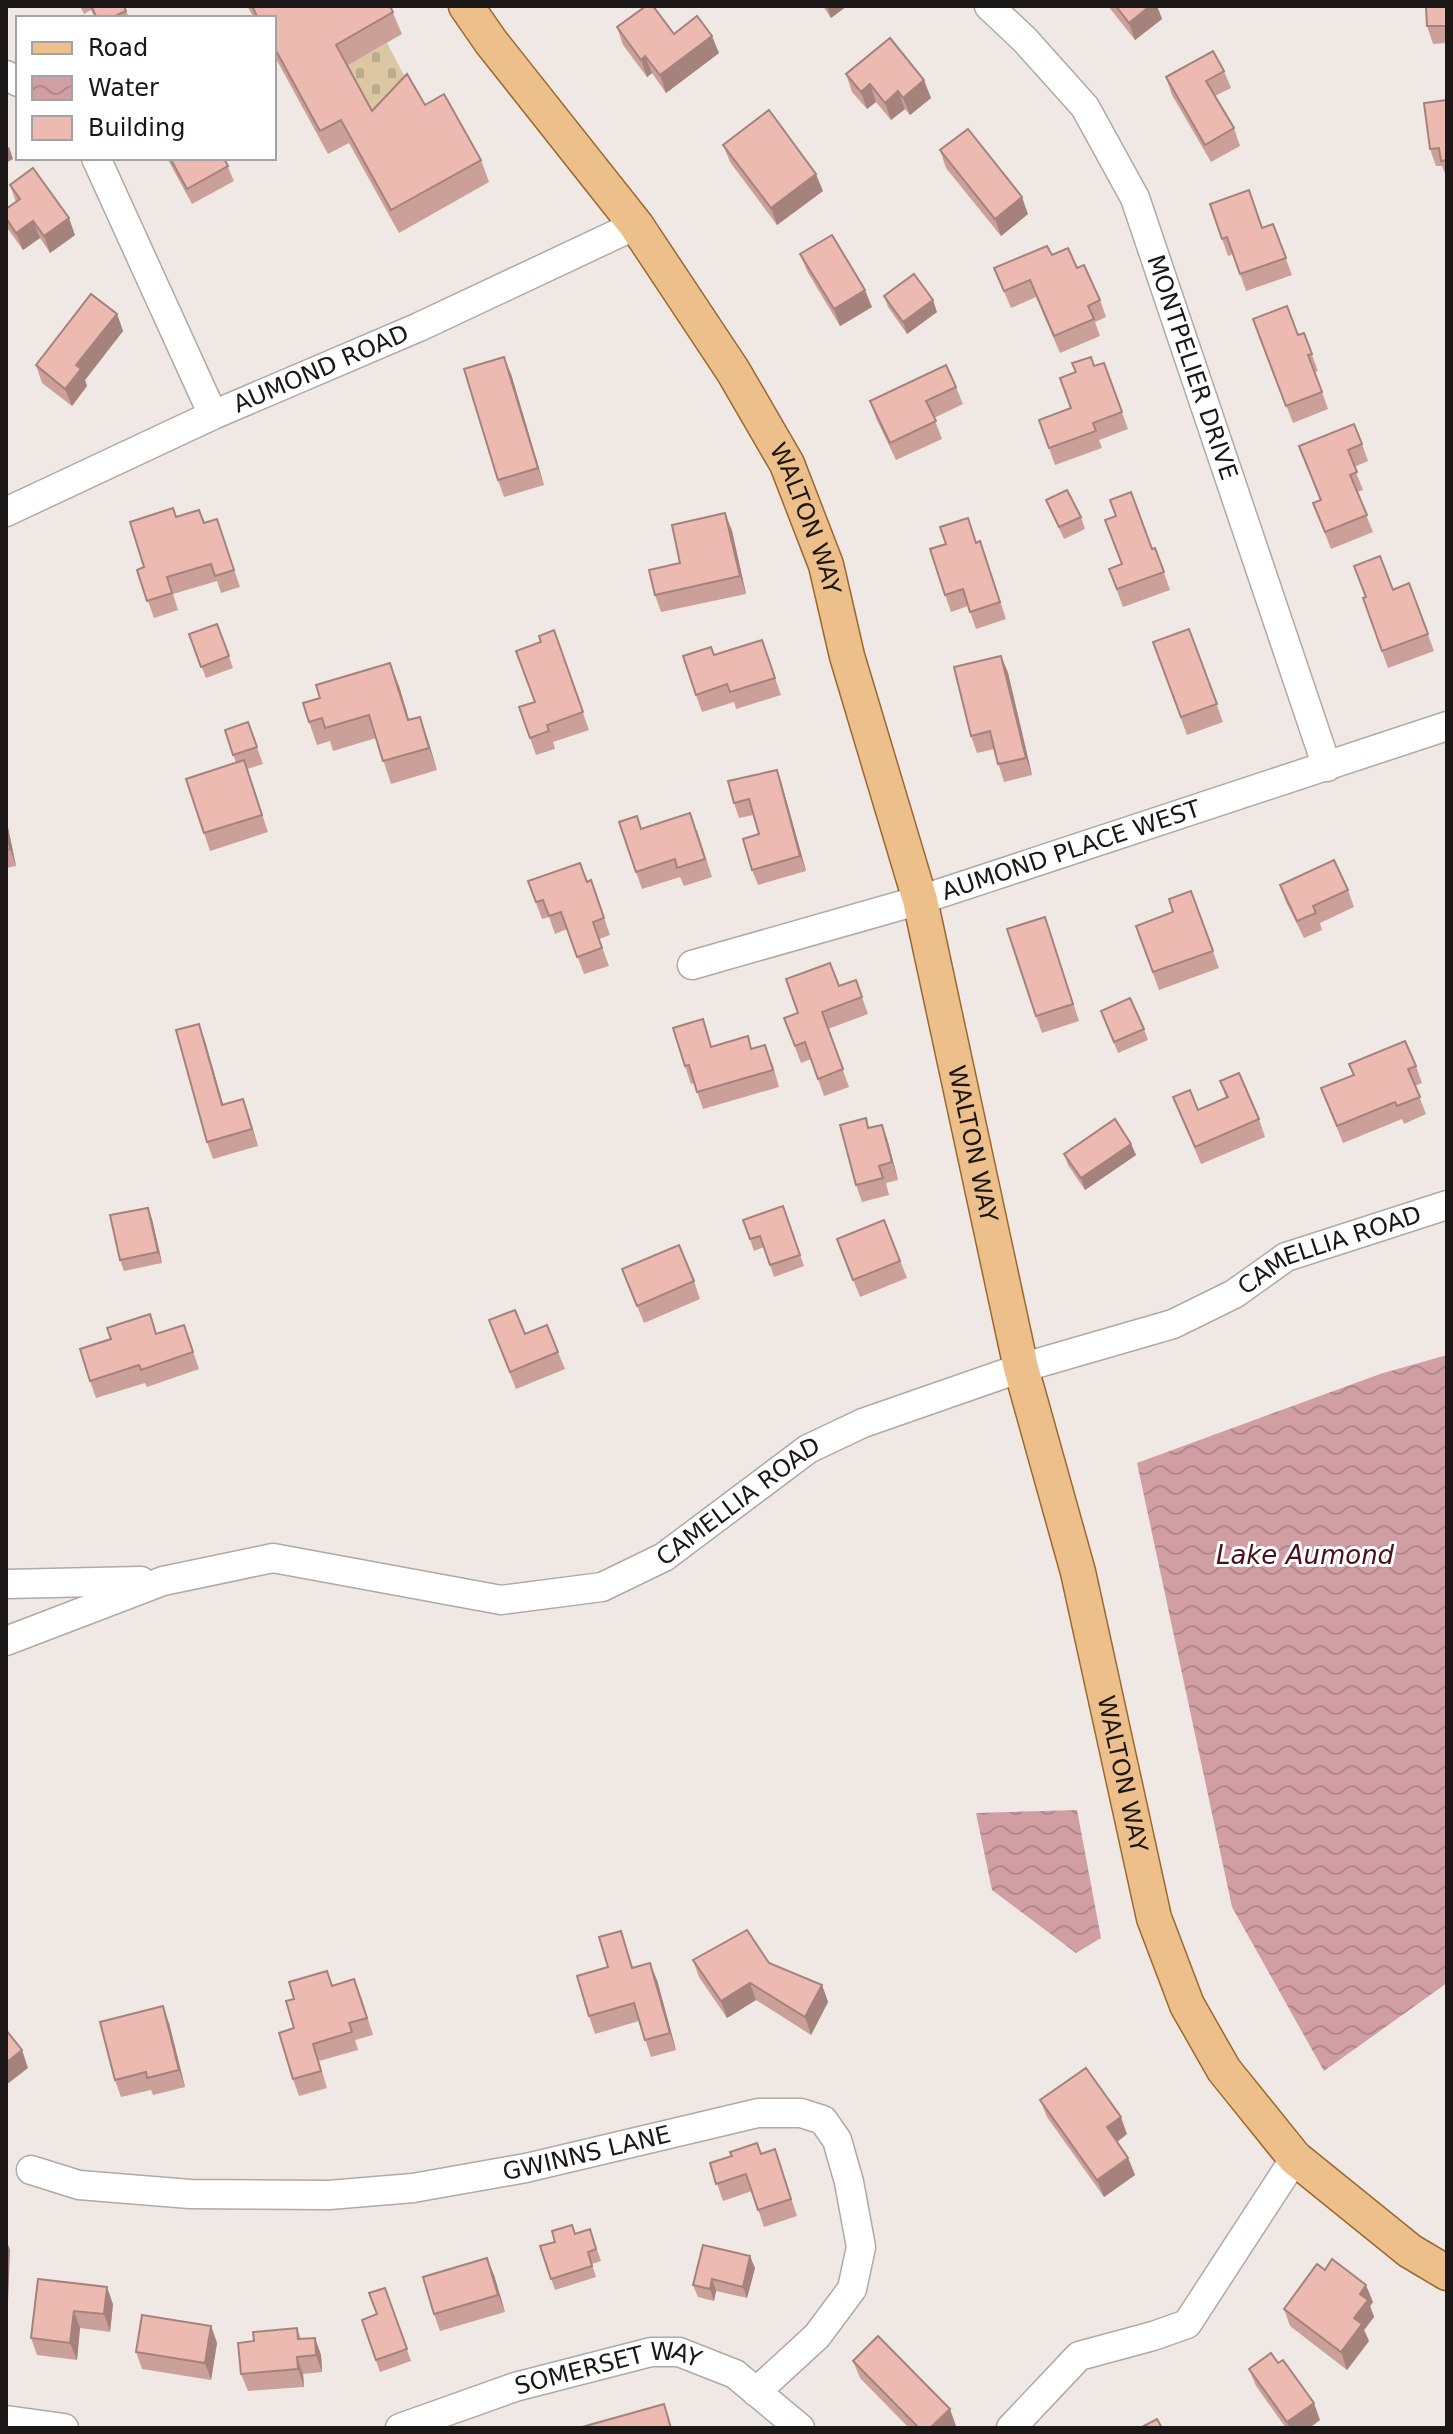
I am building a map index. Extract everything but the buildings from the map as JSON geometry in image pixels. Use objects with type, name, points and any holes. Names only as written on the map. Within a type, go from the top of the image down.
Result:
[{"type":"main road","name":"WALTON WAY","points":[[466,6],[636,225],[733,371],[787,464],[826,565],[847,656],[920,900],[1021,1368],[1078,1572],[1154,1918],[1187,2005],[1224,2070],[1295,2158],[1410,2251],[1447,2273]]},
{"type":"street","name":"MONTPELIER DRIVE","points":[[989,6],[1025,40],[1085,107],[1135,198],[1327,767]]},
{"type":"street","points":[[97,160],[213,415]]},
{"type":"street","name":"AUMOND ROAD","points":[[6,512],[213,415],[419,327],[636,225]]},
{"type":"street","name":"AUMOND PLACE WEST","points":[[692,965],[920,900],[1447,726]]},
{"type":"street","name":"CAMELLIA ROAD","points":[[6,1641],[163,1581],[273,1558],[501,1600],[602,1587],[664,1557],[808,1449],[863,1423],[1021,1368],[1173,1324],[1234,1294],[1286,1257],[1447,1205]]},
{"type":"street","points":[[6,1584],[163,1581]]},
{"type":"street","name":"GWINNS LANE","points":[[31,2170],[79,2185],[190,2194],[329,2195],[413,2188],[526,2168],[758,2113],[801,2113],[823,2120],[837,2140],[849,2182],[861,2247],[852,2289],[817,2336],[756,2392]]},
{"type":"street","points":[[1011,2428],[1079,2356],[1187,2324],[1295,2158]]},
{"type":"street","name":"SOMERSET WAY","points":[[400,2428],[515,2387],[651,2352],[679,2352],[735,2374],[800,2428]]},
{"type":"street","points":[[6,2420],[64,2428]]},
{"type":"green space","points":[[387,43],[415,96],[384,141],[344,68]]},
{"type":"water","name":"Lake Aumond","points":[[1447,1355],[1447,1983],[1324,2071],[1232,1907],[1137,1463],[1380,1374]]},
{"type":"water","points":[[1077,1810],[1101,1938],[1076,1953],[992,1890],[976,1813]]}]
